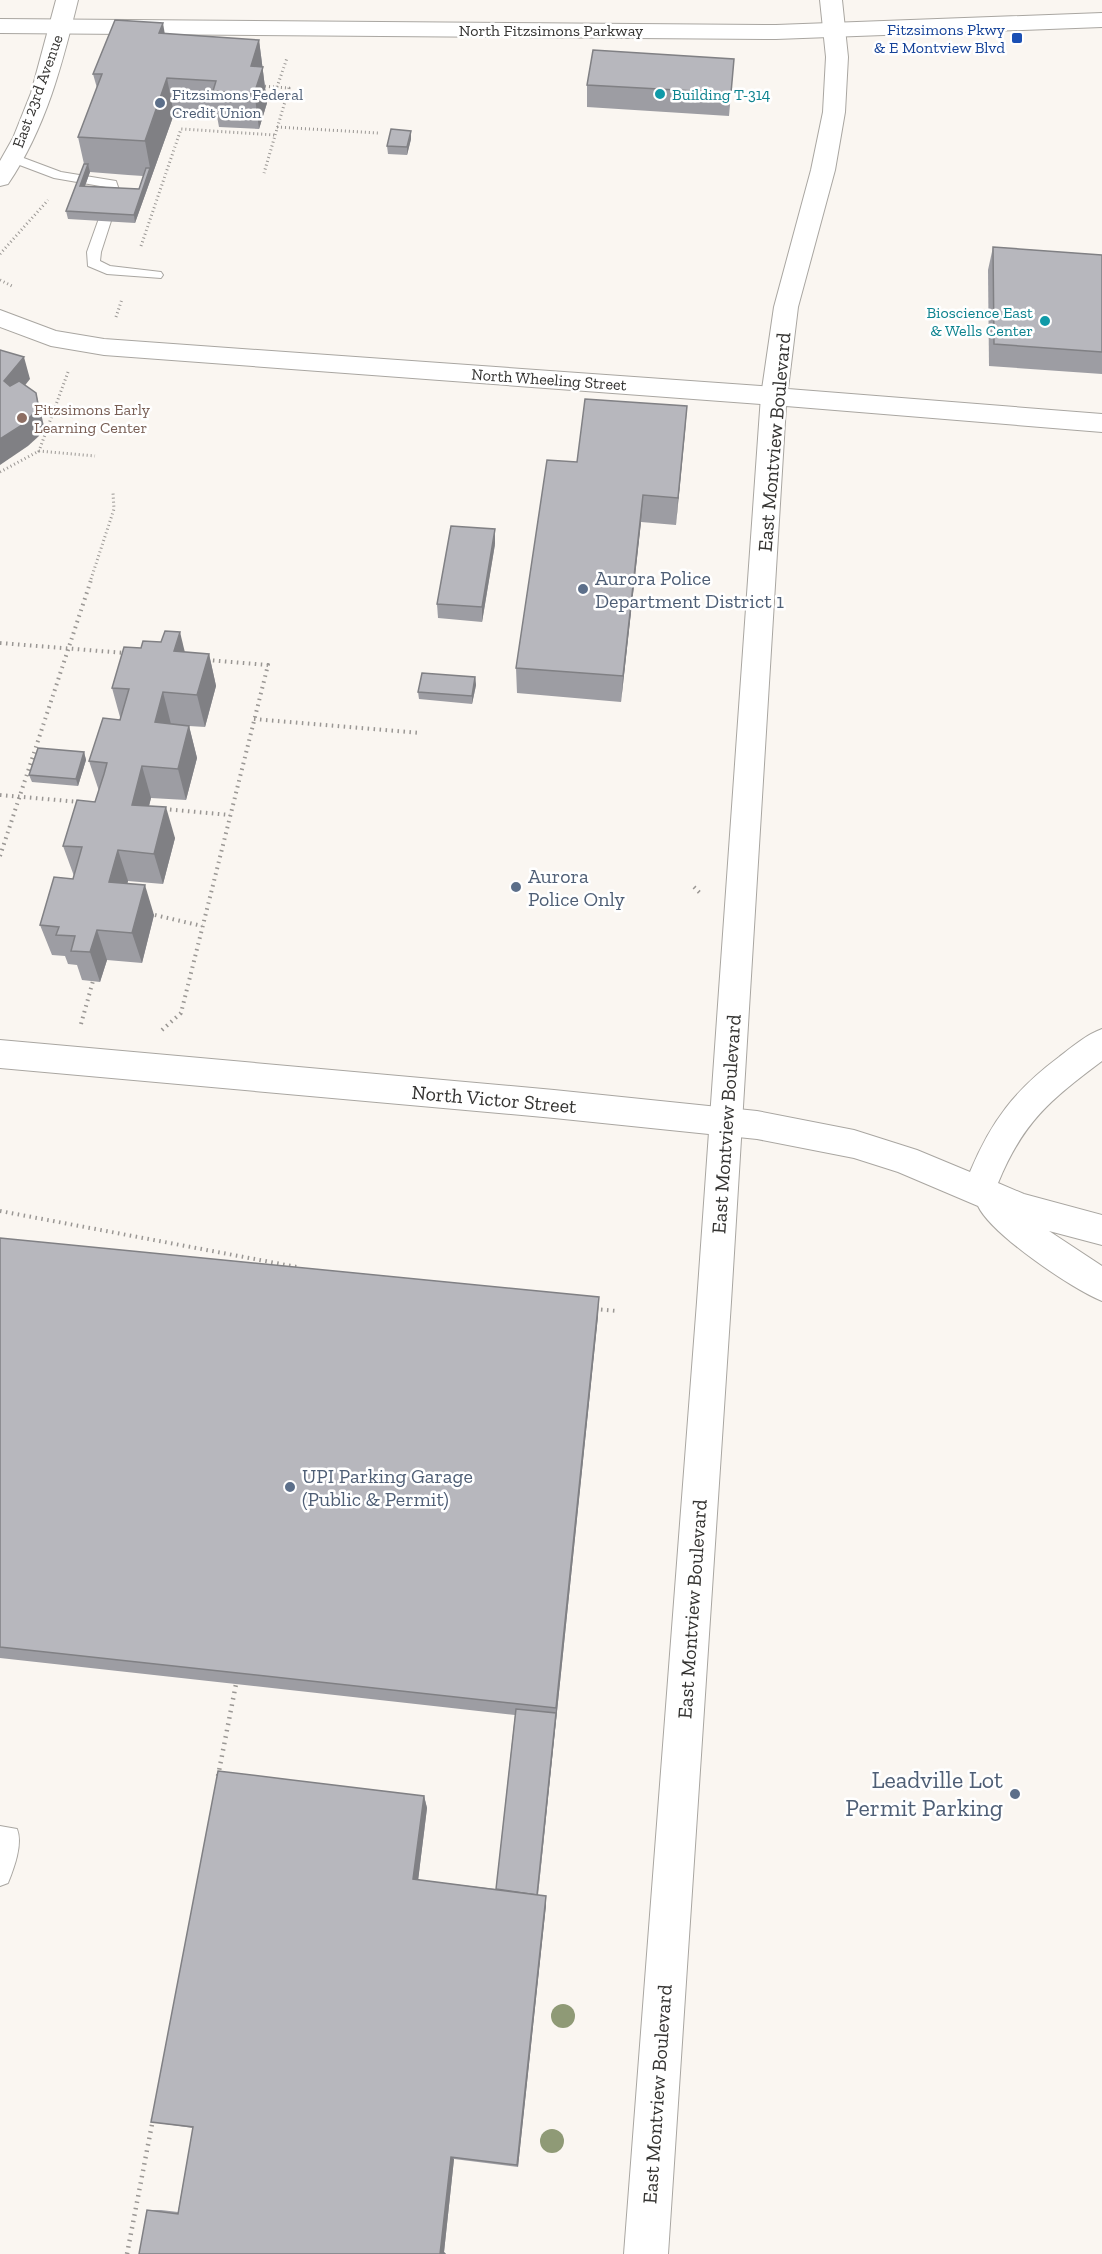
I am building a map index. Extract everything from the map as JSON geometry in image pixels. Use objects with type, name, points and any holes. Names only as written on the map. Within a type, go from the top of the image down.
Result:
[{"type":"street","name":"East 23rd Avenue","points":[[0,179],[13,158],[39,97],[67,0]]},
{"type":"street","name":"East Montview Boulevard","points":[[646,2254],[726,1120],[774,396],[786,307],[823,170],[834,112],[837,75],[836,31],[831,0]]},
{"type":"street","name":"North Fitzsimons Parkway","points":[[0,27],[836,31],[1102,20]]},
{"type":"street","name":"North Wheeling Street","points":[[0,318],[51,338],[104,347],[774,396],[1102,423]]},
{"type":"street","points":[[978,1191],[1006,1131],[1026,1105],[1038,1092],[1102,1043]]},
{"type":"street","name":"North Victor Street","points":[[0,1054],[726,1120],[792,1130],[854,1144],[905,1160],[978,1191],[1049,1217],[1102,1230]]},
{"type":"street","name":"North Victor Street","points":[[978,1191],[1041,1245],[1102,1285]]},
{"type":"lane","points":[[13,158],[58,175],[111,184],[114,193],[94,252],[93,263],[107,270],[156,275]]},
{"type":"lane","points":[[0,1837],[9,1838],[0,1875]]},
{"type":"path","points":[[277,87],[290,49]]},
{"type":"path","points":[[261,86],[289,88],[264,173]]},
{"type":"path","points":[[277,127],[378,133]]},
{"type":"path","points":[[115,319],[181,129],[275,135]]},
{"type":"path","points":[[39,451],[68,372]]},
{"type":"path","points":[[0,472],[39,451],[95,456]]},
{"type":"path","points":[[0,856],[114,509],[113,494]]},
{"type":"path","points":[[0,643],[127,653]]},
{"type":"path","points":[[155,1031],[165,1029],[180,1013],[268,665],[197,659]]},
{"type":"path","points":[[254,719],[420,732]]},
{"type":"path","points":[[0,795],[90,803]]},
{"type":"path","points":[[160,809],[230,815]]},
{"type":"path","points":[[154,915],[202,926]]},
{"type":"path","points":[[91,1028],[80,1027],[93,981]]},
{"type":"path","points":[[0,1211],[305,1269]]},
{"type":"path","points":[[594,1309],[617,1311]]},
{"type":"path","points":[[216,1789],[236,1684]]},
{"type":"path","points":[[127,2254],[153,2114]]},
{"type":"building","points":[[115,20],[163,23],[159,33],[259,40],[251,66],[263,67],[254,94],[213,91],[216,81],[167,78],[145,141],[78,137],[102,74],[93,74]]},
{"type":"building","points":[[593,50],[734,59],[731,93],[587,85]]},
{"type":"building","points":[[391,129],[411,131],[407,147],[387,146]]},
{"type":"building","points":[[84,164],[88,164],[80,186],[139,189],[146,168],[150,168],[134,215],[66,211]]},
{"type":"building","name":"Bioscience East & Wells Center","points":[[993,247],[1102,255],[1102,352],[994,344]]},
{"type":"building","points":[[0,350],[24,357],[4,381],[10,386],[19,381],[36,393],[38,404],[33,414],[22,425],[0,439]]},
{"type":"building","name":"Aurora Police Department District 1","points":[[585,399],[687,406],[678,498],[643,495],[623,676],[516,668],[547,460],[577,462]]},
{"type":"building","points":[[451,526],[495,529],[482,607],[437,604]]},
{"type":"building","points":[[165,631],[180,632],[174,651],[209,654],[197,695],[163,692],[155,722],[189,726],[178,769],[142,766],[132,805],[166,807],[154,854],[118,850],[109,882],[145,885],[132,933],[97,930],[90,952],[71,951],[75,936],[56,935],[59,927],[40,925],[54,877],[73,879],[82,847],[63,846],[77,800],[95,802],[104,774],[107,763],[89,761],[103,718],[120,720],[129,689],[112,688],[124,647],[141,648],[143,641],[161,642]]},
{"type":"building","points":[[422,673],[475,677],[472,696],[418,692]]},
{"type":"building","points":[[38,748],[84,752],[76,779],[29,775]]},
{"type":"building","name":"UPI Parking Garage (Public & Permit)","points":[[0,1238],[599,1297],[556,1708],[0,1647]]},
{"type":"building","points":[[516,1709],[556,1713],[537,1895],[496,1889]]},
{"type":"building","points":[[218,1771],[424,1796],[413,1879],[546,1896],[517,2165],[451,2157],[440,2254],[139,2254],[147,2210],[178,2214],[193,2127],[151,2122]]},
{"type":"place","name":"Fitzsimons Pkwy & E Montview Blvd","points":[[1017,38]]},
{"type":"place","name":"Building T-314","points":[[660,94]]},
{"type":"place","name":"Fitzsimons Federal Credit Union","points":[[160,103]]},
{"type":"place","name":"Bioscience East & Wells Center","points":[[1045,321]]},
{"type":"place","name":"Fitzsimons Early Learning Center","points":[[22,418]]},
{"type":"place","name":"Aurora Police Department District 1","points":[[583,589]]},
{"type":"place","name":"Aurora Police Only","points":[[516,887]]},
{"type":"place","name":"UPI Parking Garage (Public & Permit)","points":[[290,1487]]},
{"type":"place","name":"Leadville Lot Permit Parking","points":[[1015,1794]]}]
